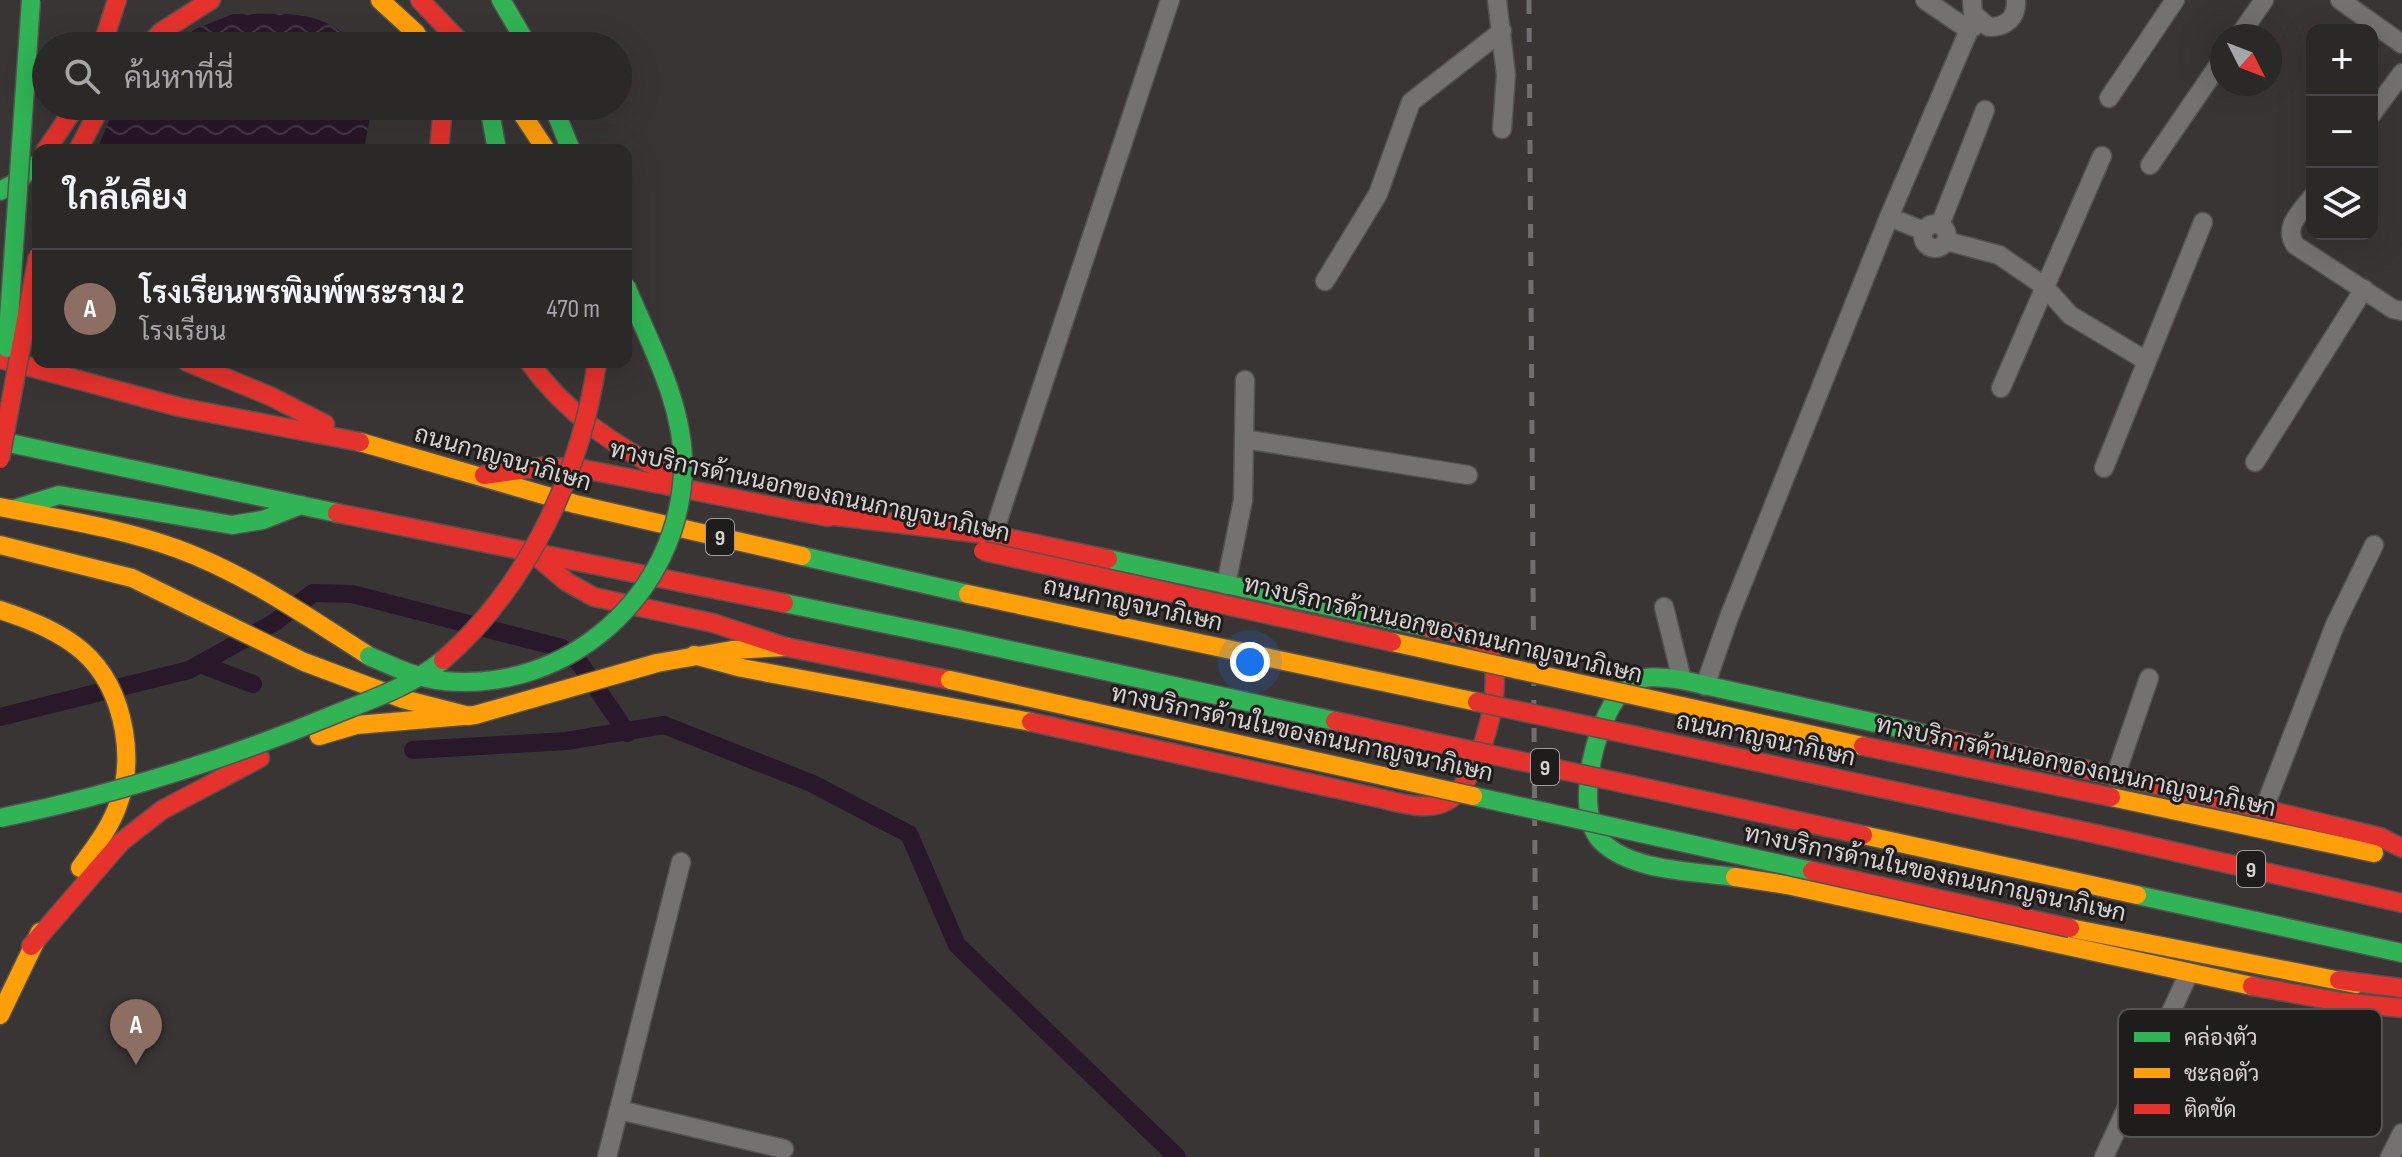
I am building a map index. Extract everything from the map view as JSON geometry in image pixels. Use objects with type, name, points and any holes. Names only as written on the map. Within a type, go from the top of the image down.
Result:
[{"type":"main road","points":[[0,458],[31,0]]},
{"type":"main road","points":[[107,32],[117,0]]},
{"type":"main road","points":[[161,32],[211,0]]},
{"type":"main road","points":[[380,0],[415,32]]},
{"type":"main road","points":[[420,0],[452,32]]},
{"type":"main road","points":[[440,0],[458,32]]},
{"type":"main road","points":[[501,0],[520,32]]},
{"type":"main road","points":[[50,144],[66,120]]},
{"type":"main road","points":[[81,144],[94,120]]},
{"type":"main road","points":[[440,144],[443,120]]},
{"type":"main road","points":[[492,120],[496,144]]},
{"type":"main road","points":[[526,120],[542,144]]},
{"type":"main road","points":[[559,120],[569,144]]},
{"type":"main road","points":[[0,191],[17,182],[32,166]]},
{"type":"main road","points":[[4,271],[32,278]]},
{"type":"main road","points":[[4,271],[32,285]]},
{"type":"main road","points":[[0,458],[32,288]]},
{"type":"main road","points":[[6,508],[148,540],[201,558],[275,595],[369,656],[443,681],[485,682],[528,673],[568,657],[594,640],[639,599],[658,572],[677,507],[683,470],[679,433],[668,389],[632,301]]},
{"type":"main road","points":[[0,312],[32,320]]},
{"type":"main road","name":"ถนนกาญจนาภิเษก","points":[[0,359],[32,368]]},
{"type":"main road","name":"ถนนกาญจนาภิเษก","points":[[34,368],[179,407],[360,442],[575,504],[968,594],[2101,835],[2402,903]]},
{"type":"main road","points":[[202,368],[270,396],[360,442]]},
{"type":"main road","points":[[533,368],[545,386],[589,429],[636,457],[712,493]]},
{"type":"main road","points":[[0,818],[119,792],[221,760],[377,697],[440,663],[467,639],[491,610],[541,528],[581,439],[591,404],[596,368]]},
{"type":"main road","name":"9","points":[[0,441],[535,555],[598,564],[954,638],[2402,953]]},
{"type":"main road","name":"ทางบริการด้านนอกของถนนกาญจนาภิเษก","points":[[473,476],[541,467],[578,468],[810,513],[988,543],[1875,749],[2402,859]]},
{"type":"main road","points":[[6,508],[59,495],[232,525],[263,520],[297,504]]},
{"type":"main road","points":[[694,655],[742,668],[966,707],[1374,797],[1430,805],[1447,801],[1467,784],[1483,744],[1489,713],[1492,659],[1484,645],[1469,636],[1226,585],[988,543]]},
{"type":"main road","points":[[0,545],[132,578],[271,647],[403,699],[469,716]]},
{"type":"main road","name":"ทางบริการด้านในของถนนกาญจนาภิเษก","points":[[535,555],[567,582],[594,597],[713,623],[786,647],[950,680],[2070,928],[2339,980],[2402,996]]},
{"type":"main road","points":[[0,610],[61,634],[101,666],[124,716],[127,755],[120,802],[31,946],[0,1015]]},
{"type":"main road","points":[[31,946],[121,842],[162,810],[255,760],[356,725],[469,716],[657,663],[694,655],[786,647]]},
{"type":"main road","points":[[2402,848],[2380,837],[2264,809],[1682,680],[1649,677],[1629,684],[1611,706],[1590,759],[1589,825],[1602,842],[1621,855],[1645,863],[1787,885],[2189,973],[2341,1002],[2402,1008]]},
{"type":"main road","points":[[2339,980],[2402,988]]},
{"type":"street","points":[[988,543],[1170,0]]},
{"type":"street","points":[[1497,0],[1506,75],[1502,129]]},
{"type":"street","points":[[1925,0],[1974,26],[1999,27],[2015,14],[2016,0]]},
{"type":"street","points":[[1705,686],[1729,617],[1889,217],[1974,26],[1972,0]]},
{"type":"street","points":[[2109,98],[2175,0]]},
{"type":"street","points":[[2247,24],[2264,0]]},
{"type":"street","points":[[2340,0],[2402,44]]},
{"type":"street","points":[[1325,281],[1378,194],[1411,102],[1502,31]]},
{"type":"street","points":[[2378,106],[2402,73]]},
{"type":"street","points":[[2150,165],[2210,78]]},
{"type":"street","points":[[1936,232],[1985,110]]},
{"type":"street","points":[[2001,388],[2102,156]]},
{"type":"street","points":[[2306,205],[2291,226],[2290,236],[2295,245],[2402,311]]},
{"type":"street","points":[[1889,217],[1986,249],[2044,286],[2070,315],[2145,360]]},
{"type":"street","points":[[2104,468],[2203,222]]},
{"type":"street","points":[[2255,462],[2364,289]]},
{"type":"street","points":[[1226,585],[1243,500],[1245,380]]},
{"type":"street","points":[[1244,439],[1468,475]]},
{"type":"street","points":[[2264,809],[2295,721],[2335,625],[2374,545]]},
{"type":"street","points":[[1664,607],[1682,680]]},
{"type":"street","points":[[2115,777],[2149,678]]},
{"type":"street","points":[[607,1157],[681,862]]},
{"type":"street","points":[[2172,1009],[2189,973]]},
{"type":"street","points":[[619,1110],[784,1149]]},
{"type":"street","points":[[2104,1157],[2118,1127]]},
{"type":"street","points":[[2390,1157],[2402,1133]]},
{"type":"water","points":[[233,14],[285,14],[315,19],[341,32],[187,32]]},
{"type":"water","points":[[109,120],[369,120],[365,144],[99,144]]},
{"type":"waterway","points":[[0,717],[189,670],[275,622],[313,593],[352,594],[562,648],[581,665],[627,733]]},
{"type":"waterway","points":[[200,664],[253,684]]},
{"type":"waterway","points":[[413,750],[566,741],[664,725],[811,783],[909,834],[957,945],[1177,1157]]},
{"type":"railway","points":[[1529,0],[1537,1157]]},
{"type":"traffic: fast","points":[[7,348],[31,0]]},
{"type":"traffic: fast","points":[[501,0],[520,32]]},
{"type":"traffic: fast","points":[[492,120],[496,144]]},
{"type":"traffic: fast","points":[[559,120],[569,144]]},
{"type":"traffic: fast","points":[[0,191],[17,182],[32,167]]},
{"type":"traffic: fast","points":[[369,656],[434,680],[490,681],[533,671],[573,652],[608,627],[638,595],[661,557],[677,515],[683,470],[682,446],[672,399],[632,300]]},
{"type":"traffic: fast","points":[[0,441],[337,513]]},
{"type":"traffic: fast","points":[[14,509],[59,495],[232,525],[263,520],[301,505]]},
{"type":"traffic: fast","points":[[802,556],[968,594]]},
{"type":"traffic: fast","points":[[1108,559],[1430,628]]},
{"type":"traffic: fast","points":[[784,603],[954,638]]},
{"type":"traffic: fast","points":[[954,638],[1335,721]]},
{"type":"traffic: fast","points":[[0,818],[125,788],[248,748],[388,693],[443,660]]},
{"type":"traffic: fast","points":[[1735,877],[1664,868],[1629,859],[1601,841],[1593,827],[1588,807],[1588,785],[1598,737],[1617,697],[1629,685],[1647,678],[1682,680],[1930,735]]},
{"type":"traffic: fast","points":[[1473,796],[1812,871]]},
{"type":"traffic: fast","points":[[2137,895],[2402,953]]},
{"type":"traffic: slow","points":[[380,0],[415,32]]},
{"type":"traffic: slow","points":[[526,120],[542,144]]},
{"type":"traffic: slow","points":[[360,442],[575,504],[802,556]]},
{"type":"traffic: slow","points":[[0,507],[134,535],[203,559],[276,597],[369,656]]},
{"type":"traffic: slow","points":[[0,545],[132,578],[304,662],[403,699],[469,716]]},
{"type":"traffic: slow","points":[[968,594],[1477,702]]},
{"type":"traffic: slow","points":[[0,610],[46,628],[82,651],[97,666],[118,705],[126,749],[123,787],[111,822],[80,868]]},
{"type":"traffic: slow","points":[[1392,642],[1863,746]]},
{"type":"traffic: slow","points":[[319,736],[356,725],[475,715],[657,663],[732,650],[786,647]]},
{"type":"traffic: slow","points":[[694,655],[742,668],[1031,722]]},
{"type":"traffic: slow","points":[[950,680],[1473,796]]},
{"type":"traffic: slow","points":[[2111,797],[2374,853]]},
{"type":"traffic: slow","points":[[1863,835],[2137,895]]},
{"type":"traffic: slow","points":[[1735,877],[1787,885],[2252,986]]},
{"type":"traffic: slow","points":[[2070,928],[2356,984]]},
{"type":"traffic: slow","points":[[0,1015],[40,932]]},
{"type":"traffic: jam","points":[[107,32],[117,0]]},
{"type":"traffic: jam","points":[[161,32],[211,0]]},
{"type":"traffic: jam","points":[[420,0],[451,32]]},
{"type":"traffic: jam","points":[[50,144],[66,120]]},
{"type":"traffic: jam","points":[[81,144],[94,120]]},
{"type":"traffic: jam","points":[[440,144],[442,120]]},
{"type":"traffic: jam","points":[[0,459],[32,288]]},
{"type":"traffic: jam","points":[[0,359],[32,368]]},
{"type":"traffic: jam","points":[[34,368],[179,407],[360,442]]},
{"type":"traffic: jam","points":[[202,368],[270,396],[325,424]]},
{"type":"traffic: jam","points":[[534,368],[559,398],[593,427],[671,474]]},
{"type":"traffic: jam","points":[[443,660],[501,598],[546,525],[578,445],[596,368]]},
{"type":"traffic: jam","points":[[484,475],[541,467],[578,468],[828,517]]},
{"type":"traffic: jam","points":[[337,513],[784,603]]},
{"type":"traffic: jam","points":[[810,513],[993,535],[1108,559]]},
{"type":"traffic: jam","points":[[983,551],[1392,642]]},
{"type":"traffic: jam","points":[[535,555],[567,582],[594,597],[713,623],[786,647],[950,680]]},
{"type":"traffic: jam","points":[[1031,722],[1401,803],[1420,806],[1439,804],[1459,791],[1470,774],[1487,730],[1495,683],[1493,663],[1482,644],[1461,634],[1430,628]]},
{"type":"traffic: jam","points":[[1477,702],[2101,835]]},
{"type":"traffic: jam","points":[[1335,721],[1863,835]]},
{"type":"traffic: jam","points":[[1930,735],[2264,809],[2380,837],[2402,848]]},
{"type":"traffic: jam","points":[[1863,746],[2111,797]]},
{"type":"traffic: jam","points":[[31,946],[121,842],[162,810],[260,758]]},
{"type":"traffic: jam","points":[[2101,835],[2402,903]]},
{"type":"traffic: jam","points":[[1812,871],[2070,928]]},
{"type":"traffic: jam","points":[[2339,980],[2402,988]]},
{"type":"traffic: jam","points":[[2252,986],[2341,1002],[2402,1008]]},
{"type":"place","name":"โรงเรียนพรพิมพ์พระราม 2","points":[[136,1065]]}]
